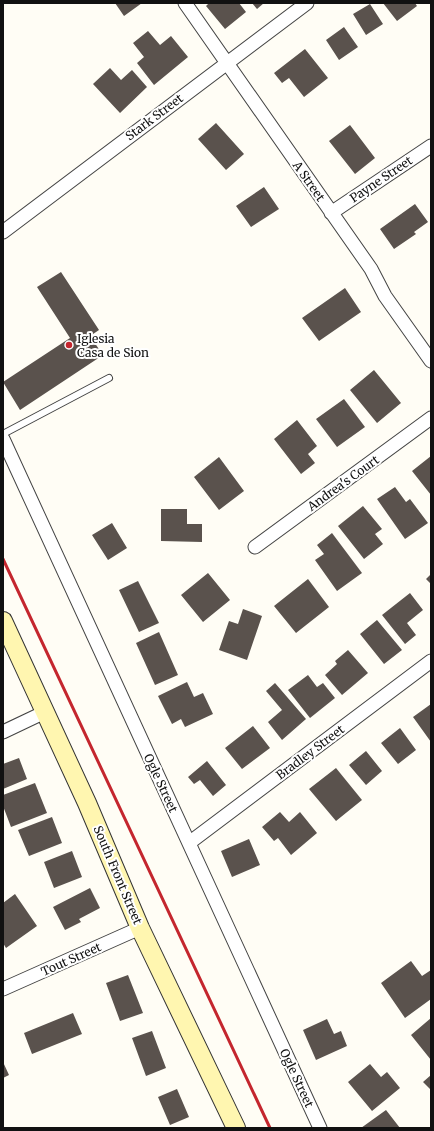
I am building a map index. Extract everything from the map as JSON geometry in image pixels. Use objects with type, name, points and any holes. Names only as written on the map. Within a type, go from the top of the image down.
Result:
[{"type":"main road","name":"South Front Street","points":[[3,621],[87,803],[140,928],[236,1128]]},
{"type":"street","name":"A Street","points":[[185,3],[371,269],[385,296],[431,361]]},
{"type":"street","name":"Stark Street","points":[[3,232],[306,3]]},
{"type":"street","name":"Payne Street","points":[[331,212],[431,146]]},
{"type":"street","name":"Andrea's Court","points":[[255,547],[431,418]]},
{"type":"street","name":"Ogle Street","points":[[3,438],[320,1128]]},
{"type":"street","name":"Bradley Street","points":[[189,843],[431,661]]},
{"type":"street","points":[[3,732],[45,712]]},
{"type":"street","name":"Tout Street","points":[[3,989],[140,928]]},
{"type":"lane","points":[[3,434],[109,378]]},
{"type":"building","points":[[115,3],[142,3],[124,16]]},
{"type":"building","points":[[209,3],[239,3],[246,12],[225,29],[206,6]]},
{"type":"building","points":[[252,3],[264,3],[257,9]]},
{"type":"building","points":[[383,3],[415,3],[417,6],[397,21]]},
{"type":"building","points":[[370,4],[383,24],[366,35],[353,14]]},
{"type":"building","points":[[344,27],[358,47],[339,60],[326,40]]},
{"type":"building","points":[[148,31],[160,45],[171,36],[188,57],[154,85],[137,63],[144,57],[133,43]]},
{"type":"building","points":[[305,49],[328,78],[304,97],[289,78],[282,83],[274,73]]},
{"type":"building","points":[[110,68],[121,80],[132,70],[147,87],[120,113],[93,84]]},
{"type":"building","points":[[216,123],[244,154],[226,170],[198,139]]},
{"type":"building","points":[[350,125],[375,158],[355,174],[329,141]]},
{"type":"building","points":[[264,187],[279,209],[251,227],[236,206]]},
{"type":"building","points":[[415,204],[428,222],[414,232],[416,234],[394,249],[380,229]]},
{"type":"building","points":[[61,272],[99,330],[90,336],[103,355],[20,410],[3,382],[70,338],[37,287]]},
{"type":"building","points":[[345,288],[361,312],[319,341],[302,318]]},
{"type":"building","points":[[374,370],[401,403],[377,423],[350,390]]},
{"type":"building","points":[[344,399],[365,427],[337,447],[316,419]]},
{"type":"building","points":[[297,420],[317,446],[308,454],[315,463],[301,474],[274,439]]},
{"type":"building","points":[[431,456],[431,495],[412,471]]},
{"type":"building","points":[[219,457],[244,491],[219,510],[194,477]]},
{"type":"building","points":[[395,487],[406,502],[410,499],[428,523],[405,539],[377,499]]},
{"type":"building","points":[[363,506],[382,529],[375,534],[383,544],[364,559],[338,526]]},
{"type":"building","points":[[161,509],[187,509],[187,524],[202,524],[202,542],[161,541]]},
{"type":"building","points":[[112,523],[127,548],[108,560],[92,535]]},
{"type":"building","points":[[332,533],[362,573],[337,591],[315,560],[324,554],[317,545]]},
{"type":"building","points":[[208,573],[230,600],[203,622],[181,595]]},
{"type":"building","points":[[431,574],[431,584],[426,579]]},
{"type":"building","points":[[308,579],[329,607],[296,633],[274,606]]},
{"type":"building","points":[[138,581],[159,623],[139,632],[119,590]]},
{"type":"building","points":[[410,593],[423,610],[407,623],[416,635],[405,644],[382,615]]},
{"type":"building","points":[[243,609],[262,616],[247,660],[219,650],[229,621],[238,624]]},
{"type":"building","points":[[377,620],[402,650],[384,664],[360,634]]},
{"type":"building","points":[[159,632],[178,675],[155,685],[136,643]]},
{"type":"building","points":[[348,650],[368,673],[342,695],[325,675],[337,664],[335,661]]},
{"type":"building","points":[[308,675],[317,687],[323,683],[335,698],[310,718],[288,690]]},
{"type":"building","points":[[187,682],[194,697],[203,693],[213,714],[185,727],[181,719],[172,724],[158,696]]},
{"type":"building","points":[[275,683],[306,719],[282,740],[268,722],[282,710],[266,691]]},
{"type":"building","points":[[431,704],[431,742],[413,717]]},
{"type":"building","points":[[253,726],[270,748],[242,769],[225,748]]},
{"type":"building","points":[[400,728],[416,750],[398,764],[381,743]]},
{"type":"building","points":[[366,751],[382,771],[366,785],[349,765]]},
{"type":"building","points":[[19,758],[27,779],[3,789],[3,764]]},
{"type":"building","points":[[207,761],[226,785],[213,796],[200,780],[194,784],[188,777]]},
{"type":"building","points":[[336,768],[362,800],[336,821],[309,789]]},
{"type":"building","points":[[35,783],[47,813],[11,827],[3,806],[3,795]]},
{"type":"building","points":[[280,812],[289,822],[300,812],[317,833],[291,855],[278,838],[274,841],[262,827]]},
{"type":"building","points":[[52,817],[62,843],[29,856],[18,830]]},
{"type":"building","points":[[249,839],[260,865],[232,877],[221,851]]},
{"type":"building","points":[[72,851],[82,877],[54,888],[44,862]]},
{"type":"building","points":[[90,888],[100,908],[79,919],[81,922],[65,930],[53,907]]},
{"type":"building","points":[[15,894],[37,926],[6,948],[3,943],[3,903]]},
{"type":"building","points":[[411,961],[422,976],[431,970],[431,999],[405,1018],[381,983]]},
{"type":"building","points":[[128,975],[143,1013],[120,1021],[106,983]]},
{"type":"building","points":[[73,1013],[82,1034],[32,1054],[24,1033]]},
{"type":"building","points":[[431,1018],[431,1060],[411,1035]]},
{"type":"building","points":[[327,1019],[334,1034],[341,1031],[347,1046],[316,1060],[303,1030]]},
{"type":"building","points":[[152,1031],[166,1068],[146,1076],[132,1038]]},
{"type":"building","points":[[3,1062],[9,1075],[3,1078]]},
{"type":"building","points":[[370,1064],[381,1077],[387,1072],[400,1088],[372,1111],[348,1082]]},
{"type":"building","points":[[431,1075],[431,1090],[423,1082]]},
{"type":"building","points":[[177,1089],[189,1117],[170,1125],[158,1097]]},
{"type":"building","points":[[386,1110],[400,1128],[361,1128]]},
{"type":"railway","points":[[3,559],[270,1128]]},
{"type":"place","name":"Iglesia Casa de Sion","points":[[69,345]]}]
